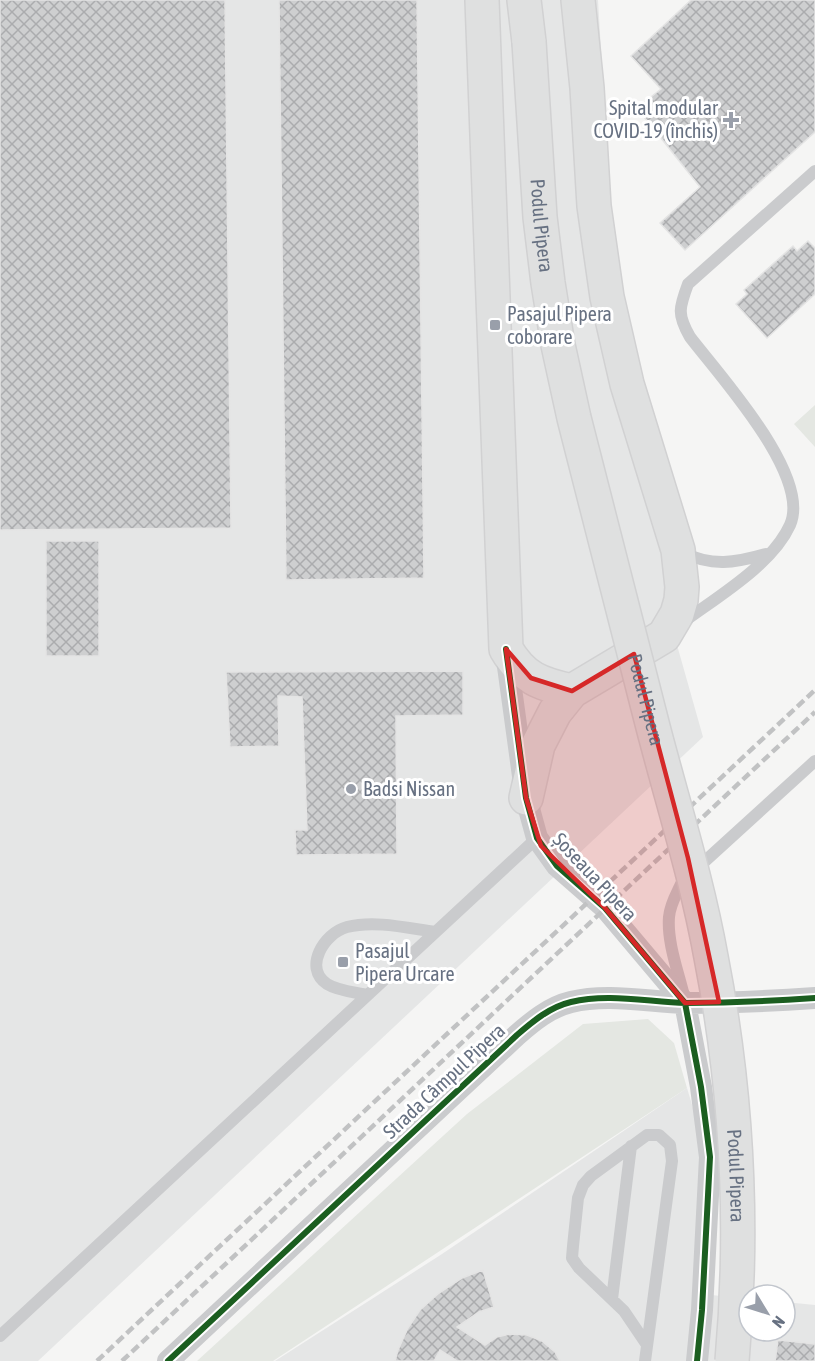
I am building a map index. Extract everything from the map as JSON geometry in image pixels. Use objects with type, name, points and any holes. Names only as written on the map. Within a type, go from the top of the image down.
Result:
[{"type":"main road","points":[[482,0],[506,649],[513,661],[531,678],[549,686],[572,691]]},
{"type":"main road","points":[[524,0],[529,42]]},
{"type":"main road","points":[[528,0],[529,42]]},
{"type":"main road","points":[[526,798],[542,736],[555,712],[572,691],[664,636],[671,626],[681,600],[682,572],[678,550],[627,384],[607,297],[594,206],[587,88],[578,0]]},
{"type":"main road","name":"Podul Pipera","points":[[529,42],[540,217],[558,345],[574,418],[688,858],[711,956],[724,1036],[732,1104],[739,1235],[732,1361]]},
{"type":"street","name":"Șoseaua Pipera","points":[[506,649],[526,798],[537,838],[557,866],[605,908],[685,1003]]},
{"type":"street","name":"Strada Câmpul Pipera","points":[[168,1361],[532,1022],[550,1009],[591,999],[685,1003],[770,1002],[815,998]]},
{"type":"street","points":[[685,1003],[701,1087],[710,1157],[697,1361]]},
{"type":"lane","points":[[664,636],[742,578],[770,553],[791,524],[794,507],[792,490],[770,442],[690,337],[680,320],[681,302],[688,284],[815,171]]},
{"type":"lane","points":[[678,550],[694,559],[718,563],[742,561],[770,553]]},
{"type":"lane","points":[[685,1003],[669,930],[669,915],[673,899],[682,882],[815,761]]},
{"type":"lane","points":[[0,1336],[537,838]]},
{"type":"lane","points":[[368,995],[326,984],[319,974],[317,963],[320,947],[327,938],[339,929],[368,925],[435,932]]},
{"type":"lane","points":[[645,1361],[672,1161],[670,1145],[659,1136],[647,1135],[591,1176],[583,1185],[578,1198],[572,1258],[579,1268],[624,1311],[647,1345]]},
{"type":"lane","points":[[612,1299],[631,1146]]},
{"type":"highlighted area","points":[[506,649],[531,678],[572,691],[634,654],[688,858],[719,1002],[685,1003],[605,908],[541,846],[526,798]]},
{"type":"shaded area","points":[[0,0],[598,0],[614,267],[629,330],[677,645],[703,737],[38,1361],[0,1361]]},
{"type":"shaded area","points":[[815,405],[815,447],[794,424]]},
{"type":"shaded area","points":[[648,1019],[674,1043],[687,1088],[273,1361],[197,1361],[467,1114],[583,1024]]},
{"type":"shaded area","points":[[687,1088],[699,1128],[702,1179],[693,1293],[737,1298],[737,1343],[797,1343],[797,1303],[815,1305],[815,1361],[275,1361],[442,1254]]},
{"type":"building","points":[[0,0],[225,0],[231,528],[0,530]]},
{"type":"building","points":[[279,0],[417,0],[424,578],[286,580]]},
{"type":"building","name":"Spital modular COVID-19 (închis)","points":[[691,0],[815,0],[815,132],[685,250],[660,223],[700,187],[637,108],[661,89],[631,56]]},
{"type":"building","points":[[808,241],[815,248],[815,294],[767,338],[736,304],[747,294],[744,290],[793,246],[797,251]]},
{"type":"building","points":[[46,541],[99,541],[99,656],[46,656]]},
{"type":"building","name":"Badsi Nissan","points":[[463,671],[463,715],[396,716],[397,854],[296,855],[295,830],[307,830],[302,697],[278,696],[279,746],[230,747],[226,672]]},
{"type":"building","points":[[483,1270],[494,1307],[479,1312],[457,1327],[485,1345],[497,1337],[510,1334],[527,1335],[542,1341],[555,1352],[560,1361],[457,1361],[440,1350],[434,1361],[395,1361],[408,1328],[420,1310],[439,1293],[462,1278]]},
{"type":"building","points":[[778,1343],[815,1344],[815,1361],[775,1361]]},
{"type":"railway","points":[[97,1361],[815,690]]},
{"type":"railway","points":[[122,1361],[815,712]]},
{"type":"cycle path","points":[[506,649],[526,798],[537,838],[557,866],[605,908],[685,1003],[701,1087],[710,1157],[697,1361]]},
{"type":"cycle path","points":[[168,1361],[517,1035],[549,1011],[563,1004],[599,998],[686,1003],[815,998]]},
{"type":"place","name":"Spital modular COVID-19 (închis)","points":[[731,120]]},
{"type":"place","name":"Pasajul Pipera coborare","points":[[495,325]]},
{"type":"place","name":"Badsi Nissan","points":[[351,789]]},
{"type":"place","name":"Pasajul Pipera Urcare","points":[[343,962]]}]
